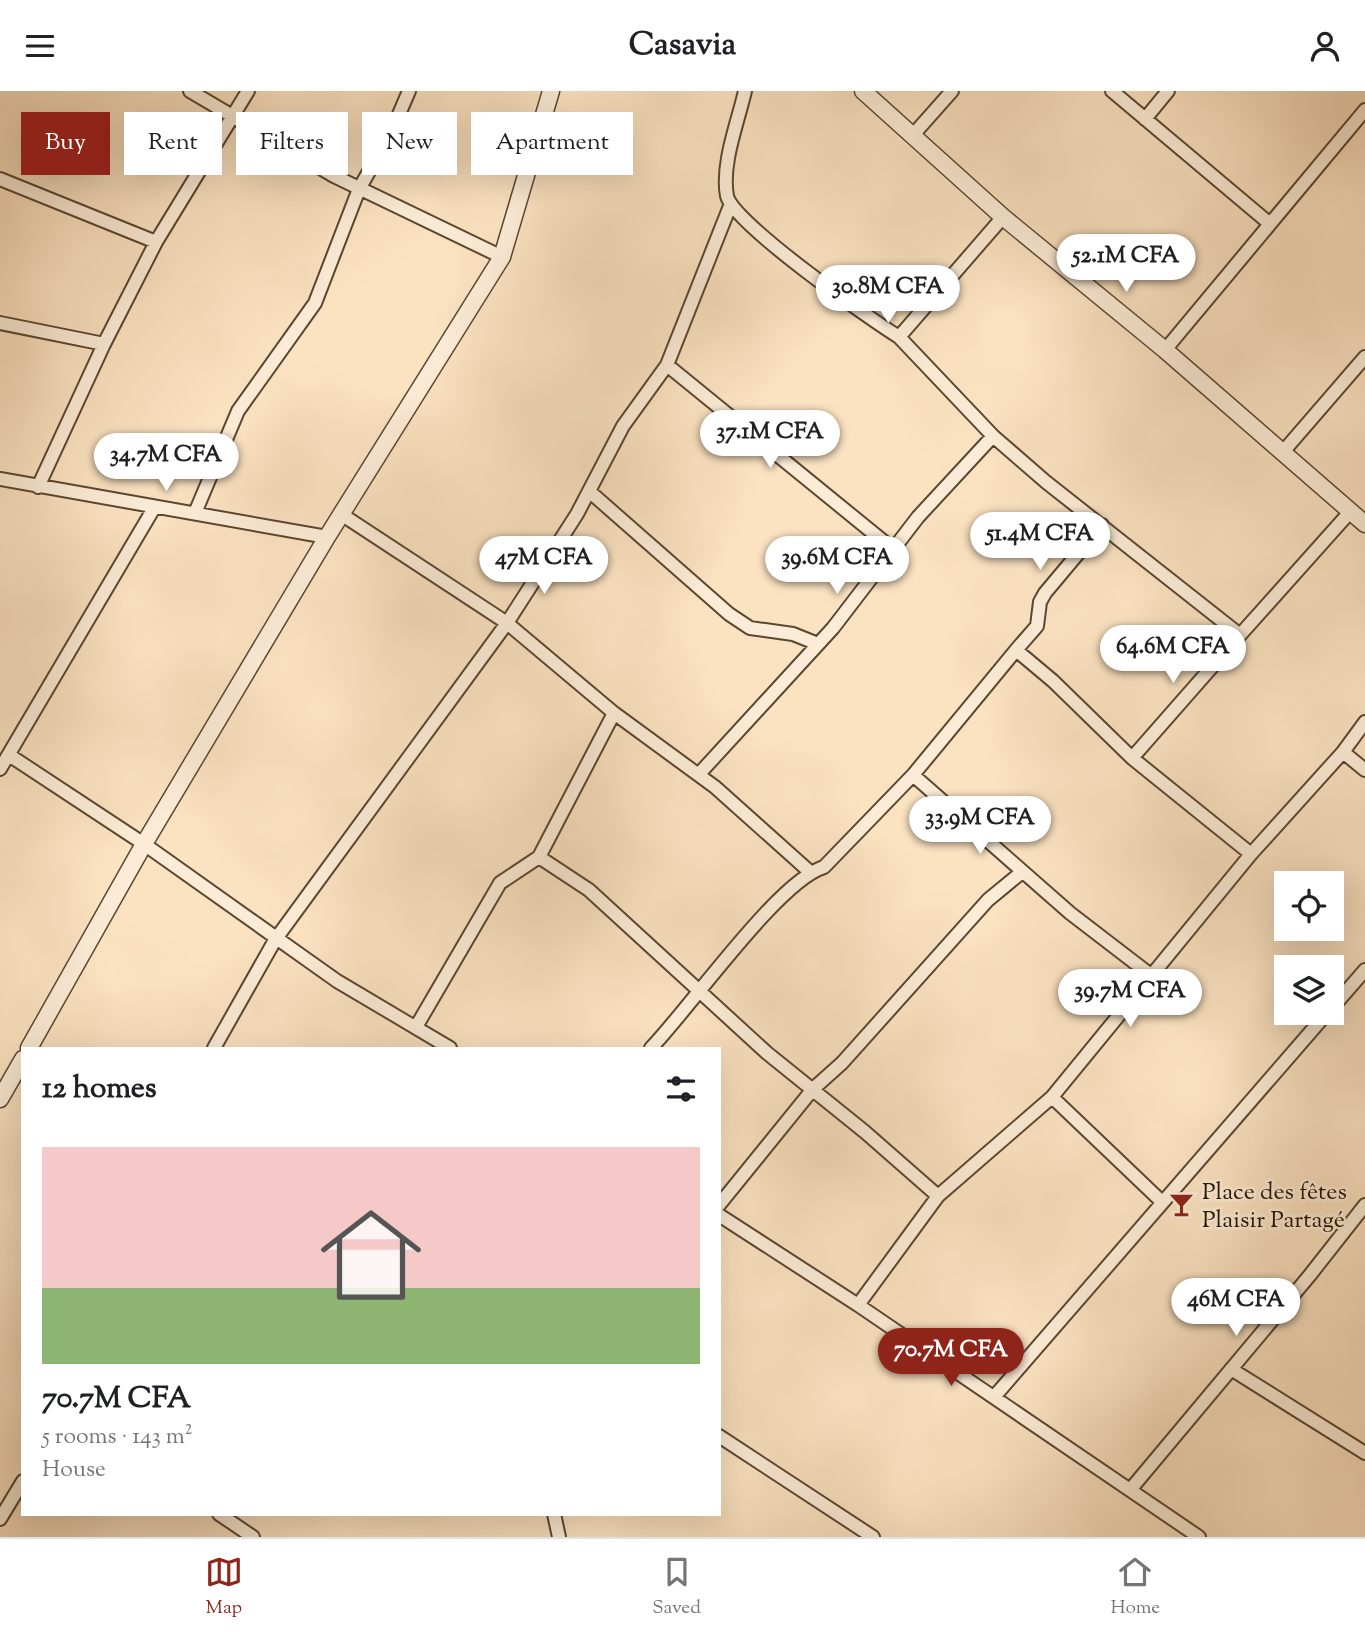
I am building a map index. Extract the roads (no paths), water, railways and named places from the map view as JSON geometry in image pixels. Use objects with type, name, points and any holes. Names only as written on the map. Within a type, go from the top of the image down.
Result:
[{"type":"street","points":[[190,91],[234,115],[280,146],[359,189],[502,257]]},
{"type":"street","points":[[38,487],[104,344],[156,242],[248,91]]},
{"type":"street","points":[[195,513],[238,411],[315,303],[359,189],[391,133],[409,91]]},
{"type":"street","points":[[30,1047],[144,845],[327,537],[502,257],[551,91]]},
{"type":"street","points":[[745,91],[729,162],[727,195],[730,206],[751,227],[797,263],[899,337],[993,436],[1045,482],[1240,635]]},
{"type":"street","points":[[863,91],[1003,217],[1165,350],[1365,524]]},
{"type":"street","points":[[913,135],[953,91]]},
{"type":"street","points":[[1112,91],[1269,224]]},
{"type":"street","points":[[1145,119],[1168,91]]},
{"type":"street","points":[[1165,350],[1365,110]]},
{"type":"street","points":[[0,179],[156,242]]},
{"type":"street","points":[[215,1047],[275,940],[507,623],[589,491],[623,426],[667,365],[730,206]]},
{"type":"street","points":[[899,337],[1003,217]]},
{"type":"street","points":[[0,323],[104,344]]},
{"type":"street","points":[[1282,453],[1365,357]]},
{"type":"street","points":[[667,365],[894,551]]},
{"type":"street","points":[[699,774],[818,644],[894,551],[918,517],[993,436]]},
{"type":"street","points":[[0,479],[327,537]]},
{"type":"street","points":[[589,491],[729,614],[750,628],[793,633],[818,644]]},
{"type":"street","points":[[0,769],[154,508]]},
{"type":"street","points":[[1132,758],[1350,512]]},
{"type":"street","points":[[341,514],[507,623],[614,713],[699,774],[810,872]]},
{"type":"street","points":[[652,1047],[732,953],[810,872],[824,867],[913,775],[1037,626],[1040,601],[1045,593],[1102,525]]},
{"type":"street","points":[[1016,650],[1060,688],[1132,758],[1251,854]]},
{"type":"street","points":[[416,1027],[500,883],[539,857],[614,713]]},
{"type":"street","points":[[858,1305],[938,1196],[1052,1097],[1251,854],[1343,752],[1365,723]]},
{"type":"street","points":[[1343,752],[1365,770]]},
{"type":"street","points":[[9,755],[144,845],[275,940],[337,981],[448,1047]]},
{"type":"street","points":[[913,775],[1070,913],[1152,976]]},
{"type":"street","points":[[539,857],[589,890],[702,990],[746,1034],[938,1196]]},
{"type":"street","points":[[721,1203],[813,1089],[842,1063],[988,900],[1023,872]]},
{"type":"street","points":[[1344,994],[1365,970]]},
{"type":"street","points":[[994,1398],[1161,1201],[1316,1025]]},
{"type":"street","points":[[0,1099],[21,1062]]},
{"type":"street","points":[[1052,1097],[1161,1201]]},
{"type":"street","points":[[1130,1490],[1365,1205]]},
{"type":"street","points":[[721,1216],[858,1305],[1199,1537]]},
{"type":"street","points":[[1231,1369],[1363,1449]]},
{"type":"street","points":[[721,1437],[873,1537]]},
{"type":"street","points":[[0,1519],[21,1484]]},
{"type":"street","points":[[222,1516],[253,1537]]},
{"type":"street","points":[[554,1516],[559,1537]]},
{"type":"place","name":"Place des fêtes Plaisir Partagé","points":[[1182,1205]]}]
